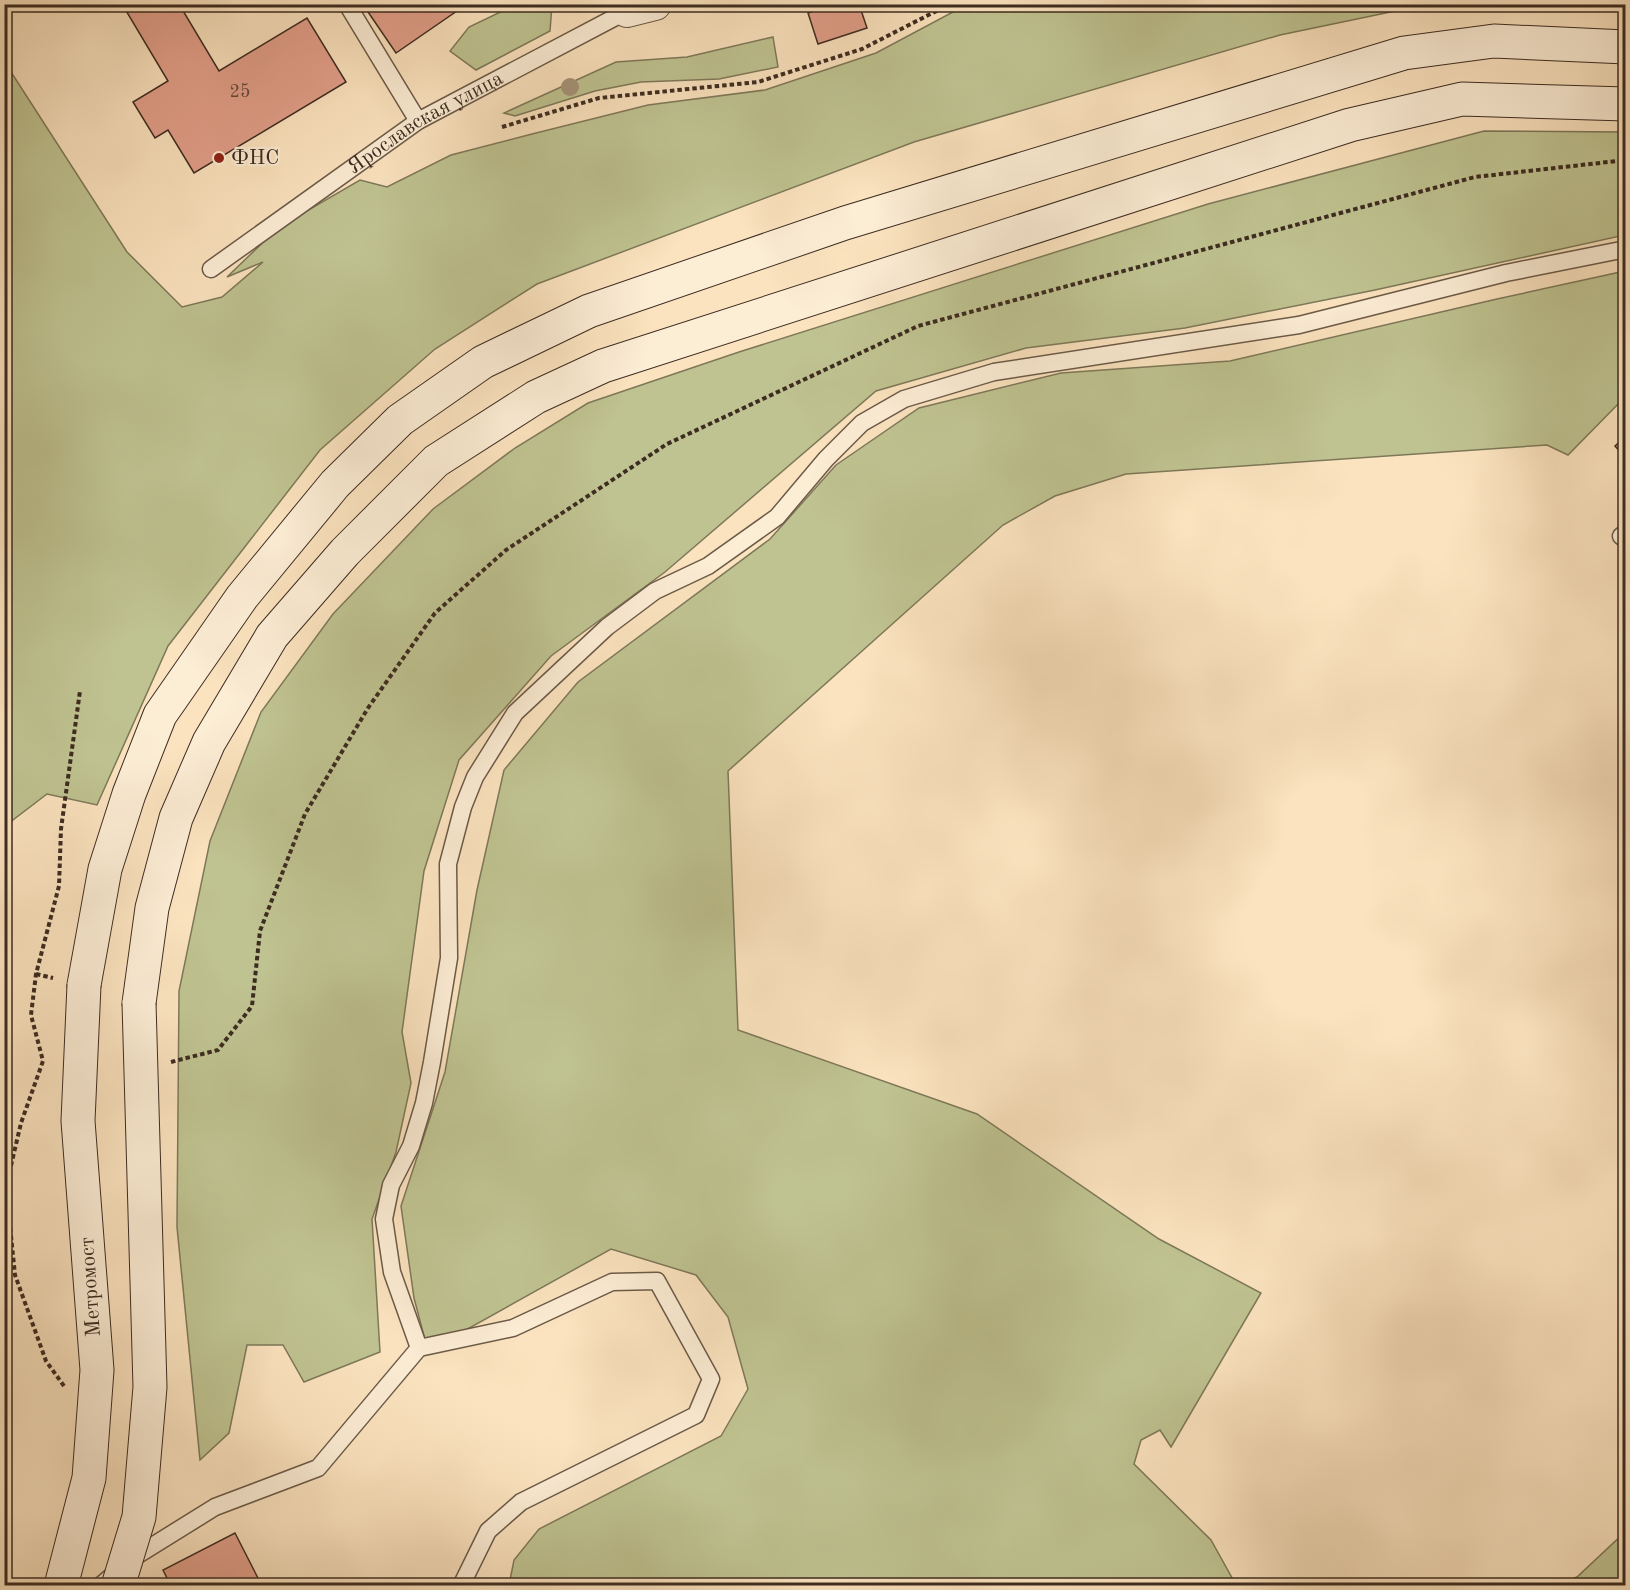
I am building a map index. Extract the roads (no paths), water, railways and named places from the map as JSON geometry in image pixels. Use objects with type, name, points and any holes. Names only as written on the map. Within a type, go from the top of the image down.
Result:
[{"type":"main road","name":"Метромост","points":[[61,1586],[90,1478],[97,1370],[78,1121],[84,985],[105,869],[129,794],[160,715],[242,597],[335,484],[400,420],[483,362],[589,311],[845,223],[1404,53],[1494,41],[1626,46]]},
{"type":"main road","points":[[118,1586],[139,1516],[150,1387],[140,1004],[152,908],[176,818],[209,742],[272,636],[345,552],[436,461],[536,397],[603,366],[1350,125],[1462,99],[1626,104]]},
{"type":"lane","points":[[347,4],[418,121]]},
{"type":"lane","name":"Ярославская улица","points":[[211,269],[418,121],[634,7]]},
{"type":"lane","points":[[419,1348],[392,1272],[384,1219],[391,1185],[411,1146],[424,1103],[432,1062],[449,958],[448,864],[463,807],[475,777],[515,713],[607,627],[655,591],[708,566],[777,517],[826,459],[862,423],[904,399],[994,372],[1299,325],[1506,273],[1626,249]]},
{"type":"lane","points":[[1626,532],[1622,536],[1626,540]]},
{"type":"lane","points":[[100,1586],[133,1558],[215,1508],[318,1468],[419,1348],[513,1328],[612,1282],[657,1281],[711,1379],[696,1415],[521,1502],[488,1530],[461,1586]]},
{"type":"place","name":"ФНС","points":[[219,158]]}]
